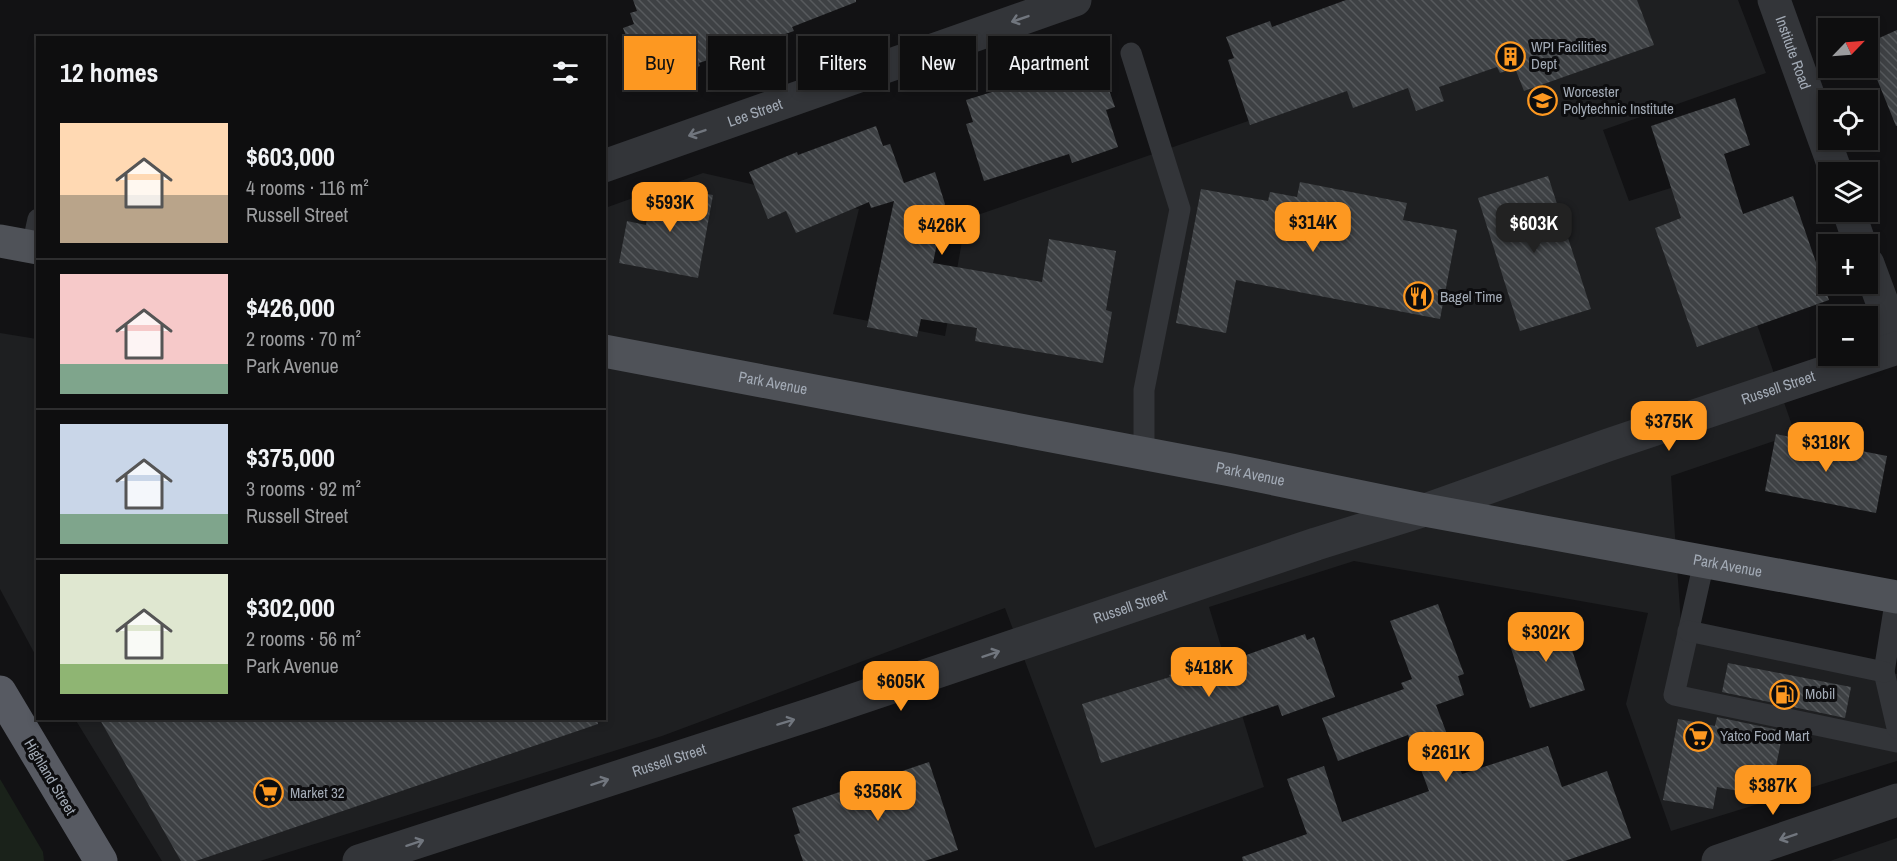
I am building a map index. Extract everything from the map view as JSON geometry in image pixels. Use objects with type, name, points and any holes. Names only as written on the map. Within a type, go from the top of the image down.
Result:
[{"type":"highway","name":"Highland Street","points":[[0,692],[101,861]]},
{"type":"main road","points":[[0,241],[36,238]]},
{"type":"main road","name":"Park Avenue","points":[[606,351],[1144,453],[1425,510],[1897,597]]},
{"type":"street","name":"Lee Street","points":[[606,165],[1075,0]]},
{"type":"street","name":"Institute Road","points":[[1774,0],[1832,162]]},
{"type":"street","points":[[1878,291],[1897,342]]},
{"type":"street","name":"Russell Street","points":[[360,861],[821,711],[1316,544],[1425,510],[1897,348]]},
{"type":"street","points":[[1718,861],[1897,800]]},
{"type":"lane","points":[[1131,53],[1180,209],[1144,390],[1144,453]]},
{"type":"lane","points":[[1704,562],[1674,695],[1897,742]]},
{"type":"lane","points":[[1897,597],[1884,672],[1897,728]]},
{"type":"lane","points":[[1688,631],[1884,672]]},
{"type":"shaded area","points":[[1363,0],[1738,0],[1766,73],[1603,130],[1629,201],[1706,177],[1795,434],[1671,476],[1681,625],[1897,674],[1897,761],[1671,831],[1626,704],[1648,613],[1354,561],[1209,607],[1264,787],[1095,848],[1005,608],[662,736],[260,861],[162,861],[76,720],[606,720],[606,208],[703,173],[859,209],[833,314],[945,336],[966,219],[1389,72]]},
{"type":"shaded area","points":[[0,333],[36,339],[36,656],[0,589]]},
{"type":"shaded area","points":[[0,779],[43,852],[44,861],[0,861]]},
{"type":"shaded area","points":[[1897,838],[1897,861],[1830,861]]},
{"type":"building","points":[[633,0],[856,0],[856,2],[792,27],[794,31],[779,36],[708,36],[708,60],[699,63],[700,66],[696,68],[696,36],[626,36],[623,28],[634,24],[630,13],[637,11]]},
{"type":"building","points":[[1346,0],[1637,0],[1654,45],[1524,91],[1515,68],[1500,73],[1497,67],[1439,87],[1444,101],[1416,111],[1408,88],[1353,108],[1347,91],[1250,125],[1228,60],[1234,58],[1226,37],[1270,21],[1272,27]]},
{"type":"building","points":[[1897,30],[1897,126],[1877,78],[1878,39]]},
{"type":"building","points":[[999,90],[1109,90],[1115,107],[1106,110],[1118,147],[1072,163],[1069,154],[984,181],[966,124],[973,122],[966,100]]},
{"type":"building","points":[[1735,98],[1750,145],[1724,154],[1743,214],[1793,196],[1818,268],[1818,294],[1827,294],[1829,300],[1697,347],[1655,228],[1681,218],[1651,126]]},
{"type":"building","points":[[876,126],[883,146],[890,144],[904,183],[935,172],[945,204],[933,263],[1042,282],[1049,239],[1116,251],[1106,310],[1112,312],[1103,363],[975,341],[977,328],[921,319],[917,337],[867,327],[894,201],[871,208],[869,202],[796,233],[786,211],[768,219],[749,172],[797,152],[798,155]]},
{"type":"building","points":[[1548,176],[1591,309],[1520,331],[1478,198]]},
{"type":"building","points":[[1300,182],[1407,203],[1403,220],[1457,230],[1440,319],[1236,280],[1226,333],[1176,323],[1201,189],[1268,201],[1270,192],[1297,197]]},
{"type":"building","points":[[653,184],[713,195],[698,278],[619,263],[627,221],[646,225]]},
{"type":"building","points":[[1776,434],[1887,456],[1876,513],[1765,491]]},
{"type":"building","points":[[1438,604],[1464,674],[1458,676],[1464,695],[1436,705],[1462,774],[1548,746],[1562,787],[1607,771],[1631,838],[1565,861],[1243,861],[1242,857],[1307,834],[1287,779],[1324,766],[1342,822],[1429,791],[1408,735],[1338,761],[1322,718],[1404,689],[1401,683],[1412,679],[1390,621]]},
{"type":"building","points":[[1561,616],[1585,690],[1530,708],[1509,642],[1518,639],[1516,631]]},
{"type":"building","points":[[1305,634],[1307,640],[1314,637],[1335,697],[1282,716],[1278,705],[1101,763],[1082,704],[1170,677],[1169,675],[1211,661],[1213,667]]},
{"type":"building","points":[[1728,663],[1851,687],[1845,718],[1722,692]]},
{"type":"building","points":[[1717,717],[1783,731],[1770,797],[1717,787],[1713,809],[1663,800],[1678,719],[1715,726]]},
{"type":"building","name":"Market 32","points":[[100,720],[597,720],[598,724],[196,861],[181,861]]},
{"type":"building","points":[[929,762],[958,850],[925,861],[803,861],[794,835],[800,833],[792,808]]},
{"type":"place","name":"WPI Facilities Dept","points":[[1510,56]]},
{"type":"place","name":"Worcester Polytechnic Institute","points":[[1542,101]]},
{"type":"place","name":"Bagel Time","points":[[1419,297]]},
{"type":"place","name":"Mobil","points":[[1784,694]]},
{"type":"place","name":"Yatco Food Mart","points":[[1699,736]]},
{"type":"place","name":"Market 32","points":[[269,793]]}]
